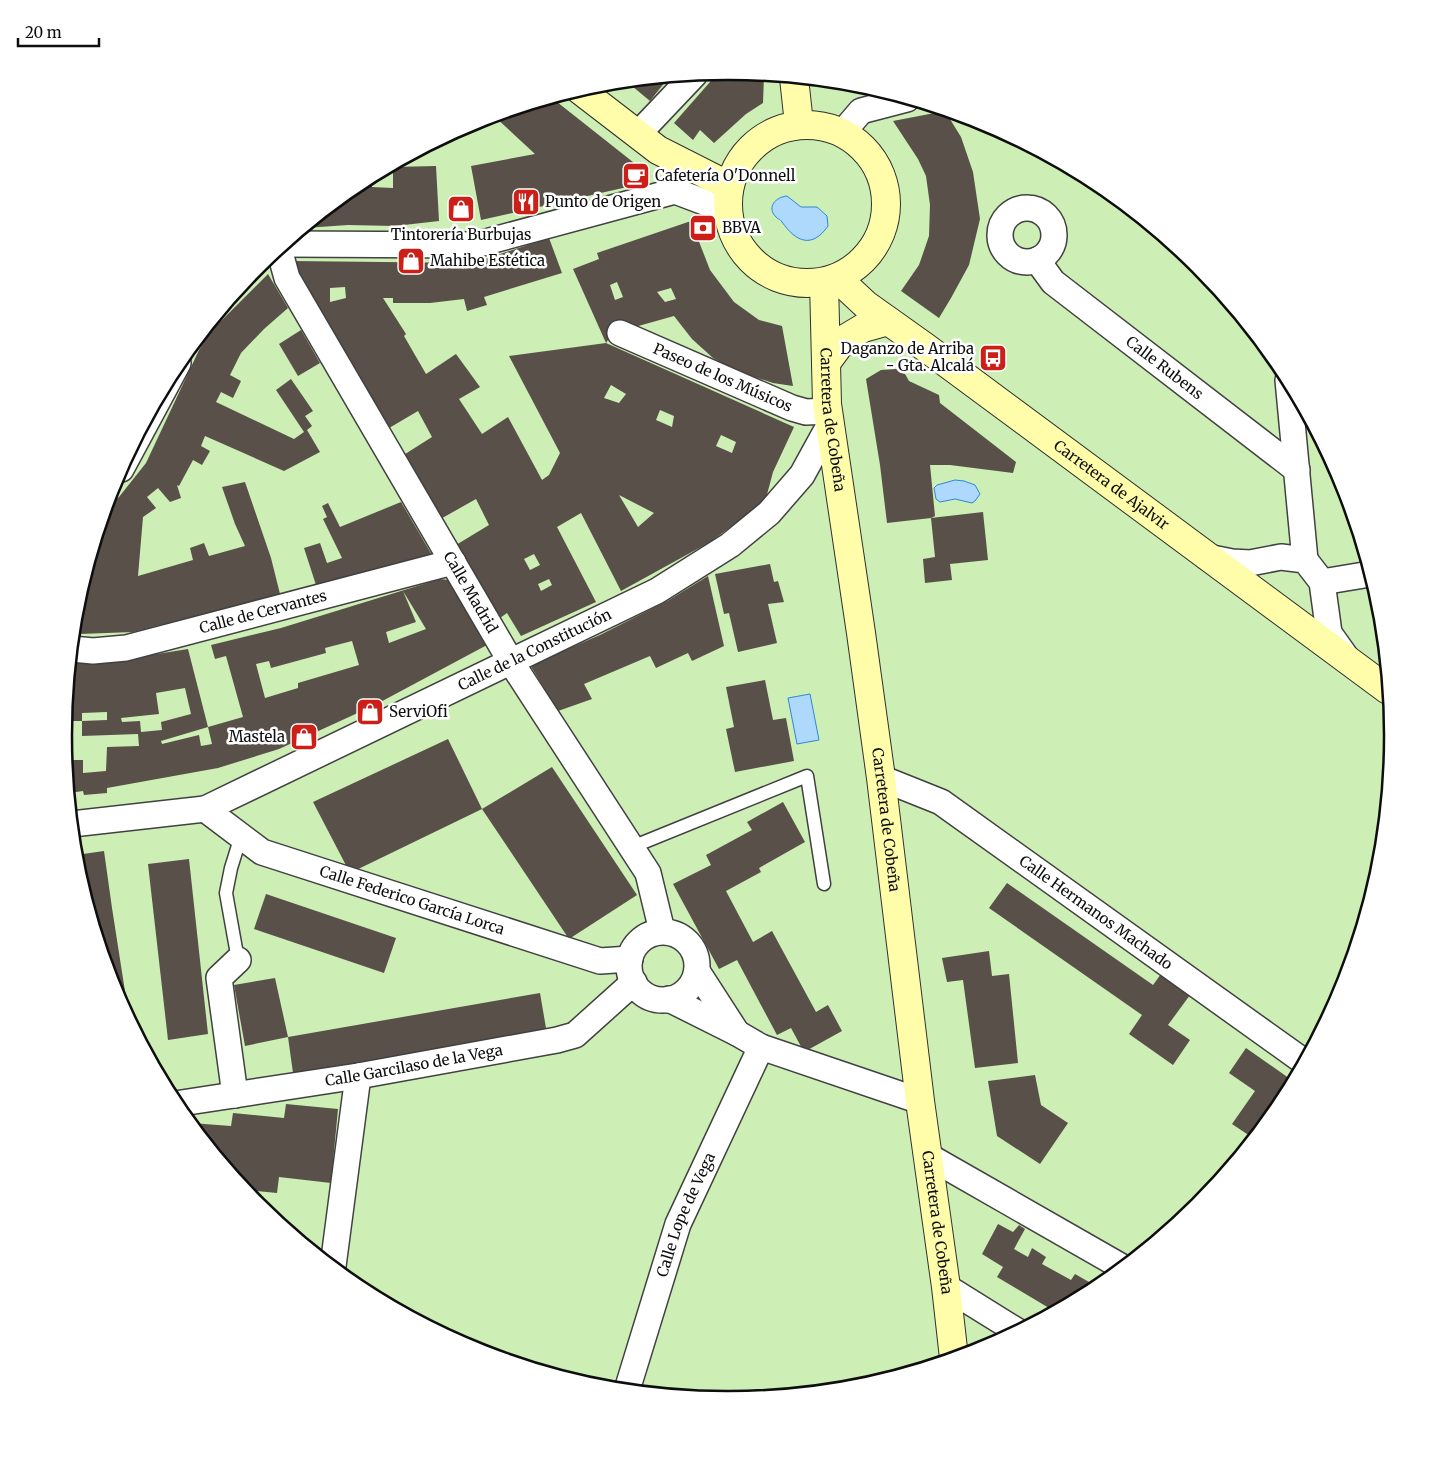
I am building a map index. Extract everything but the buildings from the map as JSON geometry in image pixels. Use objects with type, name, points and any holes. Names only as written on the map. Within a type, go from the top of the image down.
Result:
[{"type":"street","points":[[638,134],[688,81]]},
{"type":"street","points":[[795,84],[799,124]]},
{"type":"street","points":[[587,96],[658,150],[729,198]]},
{"type":"street","points":[[843,132],[861,111],[897,102]]},
{"type":"street","points":[[799,124],[821,125],[843,132],[864,148],[879,169],[886,194],[886,220],[876,244],[859,264],[831,280],[797,283],[772,275],[750,259],[735,237],[729,198],[738,163],[754,144],[775,130],[799,124]]},
{"type":"street","points":[[295,244],[475,245],[674,191],[729,198]]},
{"type":"street","name":"Calle Madrid","points":[[280,257],[287,278],[511,662],[648,873],[662,931]]},
{"type":"street","name":"Calle Rubens","points":[[1037,260],[1053,282],[1297,470]]},
{"type":"street","name":"Carretera de Ajalvir","points":[[831,280],[925,347],[1381,685]]},
{"type":"street","name":"Carretera de Cobeña","points":[[831,280],[826,363],[829,418],[881,778],[920,1102],[953,1351]]},
{"type":"street","points":[[826,363],[843,340],[863,328],[888,321]]},
{"type":"street","name":"Paseo de los Músicos","points":[[620,333],[792,408],[829,418]]},
{"type":"street","points":[[1290,398],[1305,560],[1322,582],[1329,632],[1348,659]]},
{"type":"street","name":"Calle de la Constitución","points":[[78,823],[205,809],[657,591],[730,545],[769,513],[802,475],[829,418]]},
{"type":"street","points":[[1207,557],[1250,563],[1281,556],[1305,560]]},
{"type":"street","name":"Calle de Cervantes","points":[[78,649],[126,648],[453,562]]},
{"type":"street","points":[[1322,582],[1363,575]]},
{"type":"street","name":"Calle Hermanos Machado","points":[[881,778],[941,802],[1299,1058]]},
{"type":"street","name":"Calle Federico García Lorca","points":[[205,809],[262,852],[632,971]]},
{"type":"street","points":[[662,931],[674,933],[684,939],[692,948],[697,959],[697,971],[693,982],[681,995],[669,999],[657,999],[641,992],[632,971],[634,948],[650,934],[662,931]]},
{"type":"street","points":[[236,1095],[219,978],[238,960]]},
{"type":"street","name":"Calle Garcilaso de la Vega","points":[[185,1103],[358,1076],[557,1040],[575,1035],[632,971]]},
{"type":"street","points":[[697,971],[737,1033]]},
{"type":"street","points":[[669,999],[761,1047],[920,1102]]},
{"type":"street","name":"Calle Lope de Vega","points":[[629,1383],[678,1224],[761,1047]]},
{"type":"street","points":[[334,1259],[358,1076]]},
{"type":"street","points":[[928,1156],[1115,1264]]},
{"type":"street","points":[[946,1287],[1010,1327]]},
{"type":"lane","points":[[632,848],[807,776],[824,884]]},
{"type":"lane","points":[[238,960],[226,894],[231,868],[241,836]]},
{"type":"green space","points":[[685,81],[771,81],[814,86],[898,102],[939,115],[979,130],[1056,168],[1092,190],[1127,215],[1160,243],[1192,272],[1248,336],[1296,408],[1316,446],[1334,485],[1349,525],[1361,566],[1378,650],[1384,736],[1378,821],[1371,863],[1349,946],[1334,986],[1296,1063],[1248,1135],[1221,1168],[1192,1199],[1127,1256],[1092,1281],[1018,1323],[979,1341],[898,1369],[814,1385],[771,1390],[685,1390],[642,1385],[558,1369],[517,1356],[477,1341],[400,1303],[364,1281],[329,1256],[296,1228],[264,1199],[208,1135],[160,1063],[140,1025],[122,986],[107,946],[95,905],[78,821],[74,778],[72,736],[78,650],[85,608],[107,525],[122,485],[160,408],[208,336],[235,303],[264,272],[329,215],[364,190],[438,148],[477,130],[558,102],[642,86]]},
{"type":"water","points":[[787,196],[801,207],[817,207],[827,216],[828,226],[816,238],[804,240],[798,238],[773,213],[772,206],[776,200]]},
{"type":"water","points":[[955,480],[975,485],[980,494],[975,501],[972,503],[955,499],[940,502],[936,499],[934,488],[937,485]]},
{"type":"water","points":[[810,694],[819,740],[797,744],[788,698]]},
{"type":"place","name":"Cafetería O'Donnell","points":[[636,176]]},
{"type":"place","name":"Punto de Origen","points":[[526,202]]},
{"type":"place","name":"Tintorería Burbujas","points":[[461,209]]},
{"type":"place","name":"BBVA","points":[[703,228]]},
{"type":"place","name":"Mahibe Estética","points":[[411,261]]},
{"type":"place","name":"Daganzo de Arriba - Gta. Alcalá","points":[[993,358]]},
{"type":"place","name":"ServiOfi","points":[[370,712]]},
{"type":"place","name":"Mastela","points":[[304,737]]}]
